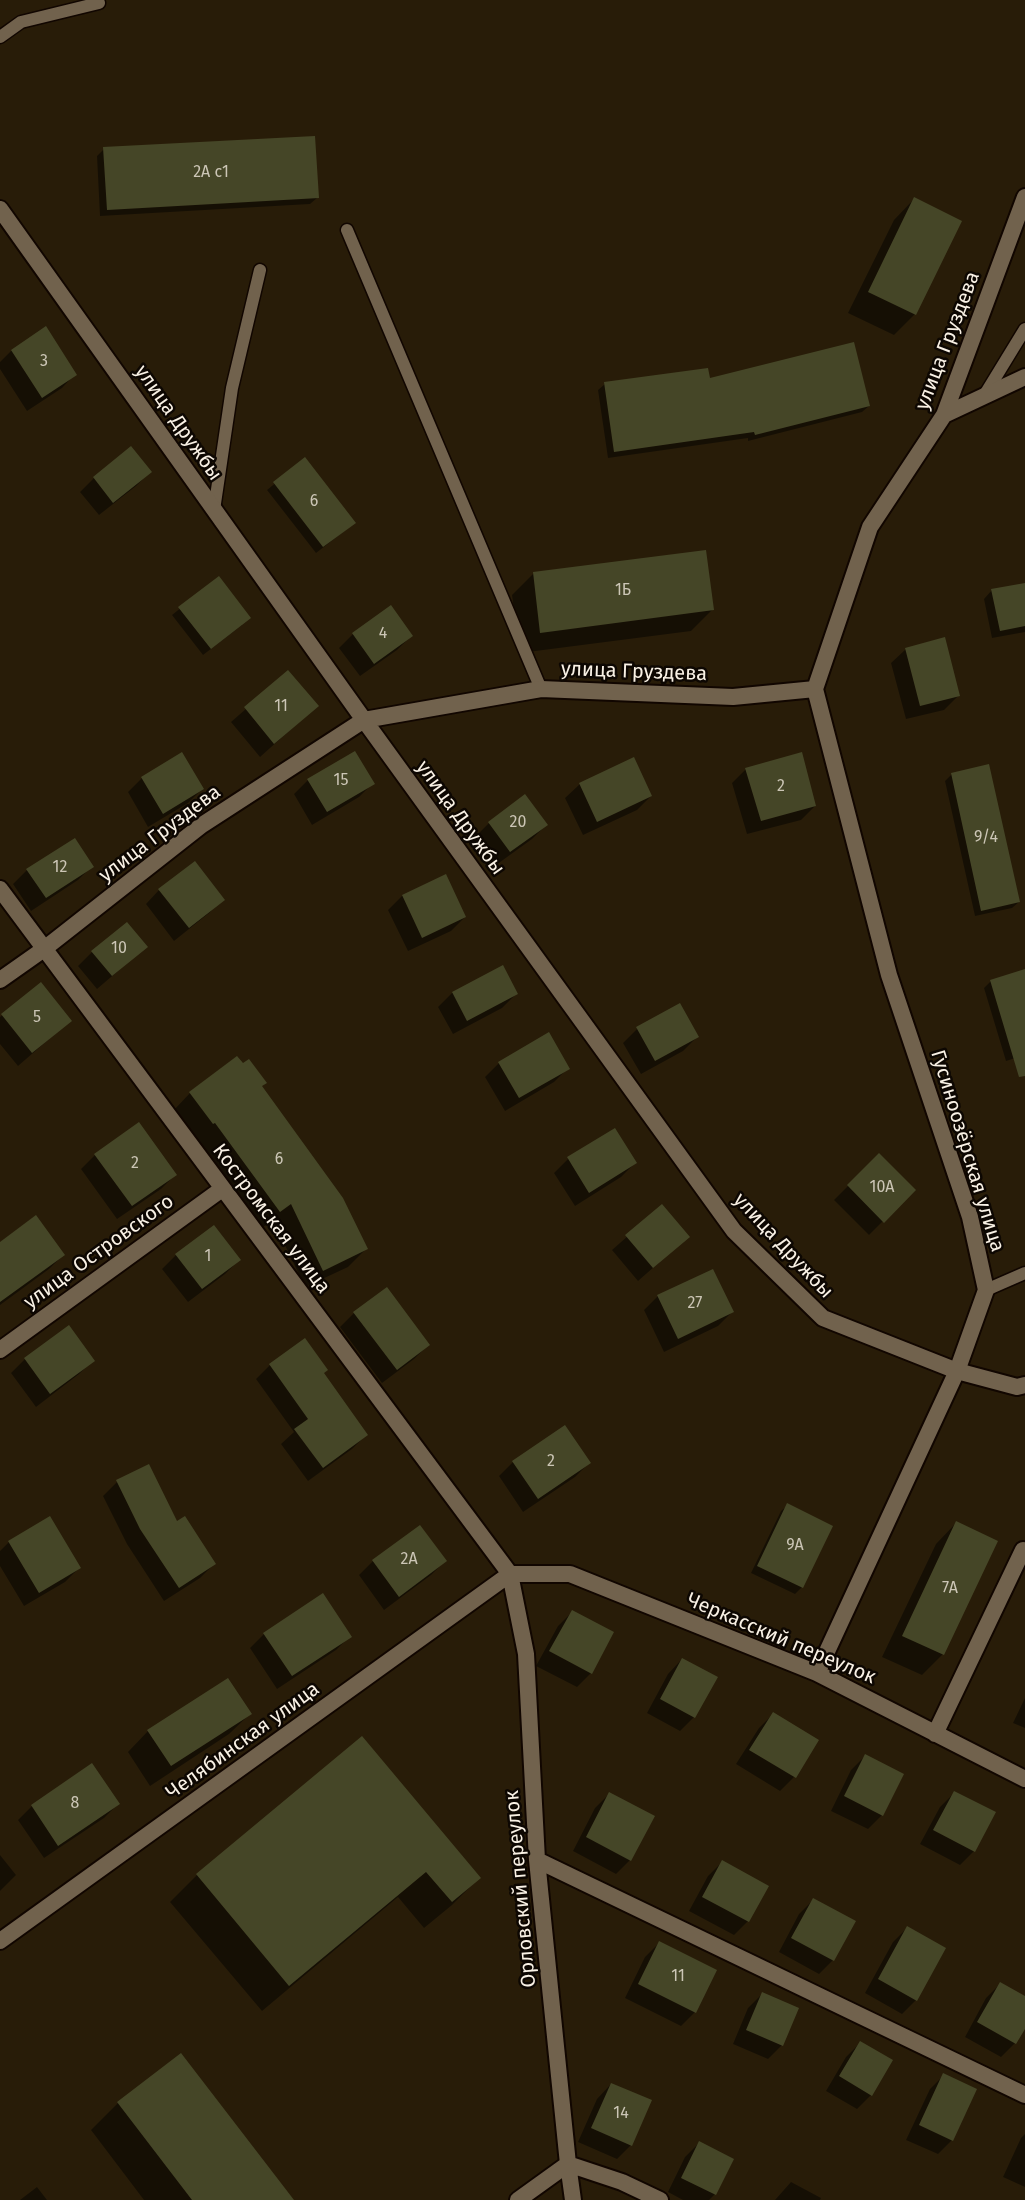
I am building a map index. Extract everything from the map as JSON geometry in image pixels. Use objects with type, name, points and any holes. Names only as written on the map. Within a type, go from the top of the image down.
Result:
[{"type":"street","name":"улица Груздева","points":[[0,980],[44,949],[202,825],[364,720],[541,689],[733,697],[815,689],[870,527],[944,416],[1025,197]]},
{"type":"street","name":"улица Дружбы","points":[[0,209],[364,720],[734,1231],[823,1318],[957,1371],[1017,1387],[1025,1385]]},
{"type":"street","points":[[944,416],[1025,377]]},
{"type":"street","name":"Гусиноозёрская улица","points":[[815,689],[889,975],[970,1217],[986,1290]]},
{"type":"street","name":"Костромская улица","points":[[0,889],[510,1574]]},
{"type":"street","name":"улица Островского","points":[[0,1350],[222,1189]]},
{"type":"street","points":[[817,1673],[957,1371],[986,1290]]},
{"type":"street","points":[[935,1734],[1023,1550]]},
{"type":"street","name":"Черкасский переулок","points":[[510,1574],[570,1574],[817,1673],[1025,1779]]},
{"type":"street","name":"Орловский переулок","points":[[510,1574],[526,1654],[537,1860],[573,2200]]},
{"type":"street","name":"Челябинская улица","points":[[0,1941],[510,1574]]},
{"type":"street","points":[[537,1860],[1025,2095]]},
{"type":"street","points":[[518,2200],[568,2164],[622,2182],[660,2200]]},
{"type":"lane","points":[[0,37],[21,22],[99,3]]},
{"type":"lane","points":[[347,230],[541,689]]},
{"type":"lane","points":[[214,510],[232,388],[260,270]]},
{"type":"lane","points":[[983,397],[1025,329]]},
{"type":"lane","points":[[986,1290],[1025,1272]]},
{"type":"building","points":[[315,136],[319,198],[107,210],[103,147]]},
{"type":"building","points":[[914,197],[962,221],[916,315],[868,292]]},
{"type":"building","points":[[46,326],[77,375],[42,398],[11,350]]},
{"type":"building","points":[[854,342],[870,406],[755,435],[754,432],[614,452],[604,382],[708,368],[710,378]]},
{"type":"building","points":[[131,446],[152,472],[113,503],[93,477]]},
{"type":"building","points":[[305,457],[356,523],[323,547],[273,482]]},
{"type":"building","points":[[706,550],[714,610],[540,633],[533,572]]},
{"type":"building","points":[[219,576],[251,618],[211,649],[178,607]]},
{"type":"building","points":[[1025,583],[1025,626],[1000,631],[991,589]]},
{"type":"building","points":[[391,605],[413,636],[374,664],[352,633]]},
{"type":"building","points":[[945,637],[960,696],[920,706],[905,648]]},
{"type":"building","points":[[288,670],[319,706],[274,744],[244,707]]},
{"type":"building","points":[[355,751],[375,784],[327,812],[307,779]]},
{"type":"building","points":[[182,752],[204,789],[163,814],[141,777]]},
{"type":"building","points":[[802,752],[816,806],[761,821],[745,768]]},
{"type":"building","points":[[634,757],[652,796],[597,822],[579,783]]},
{"type":"building","points":[[989,764],[1020,902],[981,911],[951,773]]},
{"type":"building","points":[[525,794],[548,825],[510,852],[488,822]]},
{"type":"building","points":[[75,838],[94,867],[46,898],[26,869]]},
{"type":"building","points":[[195,861],[225,900],[189,928],[158,889]]},
{"type":"building","points":[[446,874],[466,917],[422,938],[402,895]]},
{"type":"building","points":[[127,922],[148,947],[112,976],[91,951]]},
{"type":"building","points":[[503,965],[518,994],[467,1021],[452,992]]},
{"type":"building","points":[[1025,969],[1025,1076],[1019,1077],[990,980]]},
{"type":"building","points":[[41,982],[72,1021],[32,1053],[1,1014]]},
{"type":"building","points":[[680,1003],[699,1037],[655,1061],[636,1027]]},
{"type":"building","points":[[549,1032],[570,1069],[519,1098],[498,1062]]},
{"type":"building","points":[[237,1056],[243,1063],[249,1059],[267,1083],[262,1086],[343,1198],[368,1249],[323,1271],[291,1204],[280,1212],[215,1123],[213,1124],[189,1092]]},
{"type":"building","points":[[139,1122],[177,1175],[132,1206],[94,1154]]},
{"type":"building","points":[[615,1128],[637,1163],[589,1193],[567,1157]]},
{"type":"building","points":[[879,1153],[916,1190],[884,1223],[847,1185]]},
{"type":"building","points":[[662,1204],[690,1237],[653,1268],[625,1235]]},
{"type":"building","points":[[36,1215],[65,1255],[0,1302],[0,1242]]},
{"type":"building","points":[[214,1225],[241,1260],[202,1289],[175,1254]]},
{"type":"building","points":[[713,1269],[734,1312],[678,1339],[657,1295]]},
{"type":"building","points":[[387,1287],[430,1345],[397,1370],[353,1312]]},
{"type":"building","points":[[69,1325],[95,1361],[50,1394],[24,1358]]},
{"type":"building","points":[[305,1338],[328,1370],[324,1373],[368,1435],[323,1468],[294,1429],[308,1419],[269,1364]]},
{"type":"building","points":[[565,1425],[591,1463],[538,1499],[512,1461]]},
{"type":"building","points":[[149,1464],[177,1521],[185,1516],[216,1564],[179,1588],[140,1529],[116,1480]]},
{"type":"building","points":[[787,1503],[833,1526],[803,1588],[757,1566]]},
{"type":"building","points":[[50,1516],[81,1568],[39,1593],[8,1541]]},
{"type":"building","points":[[956,1521],[998,1541],[944,1655],[902,1636]]},
{"type":"building","points":[[420,1525],[447,1561],[399,1597],[372,1560]]},
{"type":"building","points":[[323,1593],[352,1637],[292,1676],[263,1633]]},
{"type":"building","points":[[572,1610],[614,1632],[592,1674],[549,1651]]},
{"type":"building","points":[[682,1658],[718,1677],[695,1718],[660,1699]]},
{"type":"building","points":[[228,1678],[252,1714],[171,1766],[147,1730]]},
{"type":"building","points":[[773,1712],[819,1740],[796,1778],[749,1750]]},
{"type":"building","points":[[362,1736],[481,1878],[452,1902],[426,1872],[289,1986],[196,1874]]},
{"type":"building","points":[[865,1754],[904,1774],[883,1816],[844,1796]]},
{"type":"building","points":[[92,1763],[120,1804],[58,1846],[31,1805]]},
{"type":"building","points":[[954,1791],[996,1812],[975,1852],[933,1830]]},
{"type":"building","points":[[609,1792],[655,1816],[631,1861],[586,1837]]},
{"type":"building","points":[[722,1860],[769,1886],[749,1922],[702,1897]]},
{"type":"building","points":[[813,1898],[856,1921],[834,1961],[791,1938]]},
{"type":"building","points":[[907,1926],[946,1948],[917,2001],[878,1979]]},
{"type":"building","points":[[659,1941],[717,1970],[696,2013],[638,1984]]},
{"type":"building","points":[[1000,1982],[1025,1996],[1025,2029],[1016,2044],[977,2022]]},
{"type":"building","points":[[762,1992],[799,2008],[783,2046],[746,2030]]},
{"type":"building","points":[[860,2041],[893,2060],[872,2096],[839,2076]]},
{"type":"building","points":[[181,2053],[294,2200],[192,2200],[117,2102]]},
{"type":"building","points":[[943,2073],[977,2089],[953,2141],[919,2125]]},
{"type":"building","points":[[611,2083],[652,2100],[632,2146],[591,2128]]},
{"type":"building","points":[[699,2141],[734,2159],[716,2195],[681,2178]]}]
